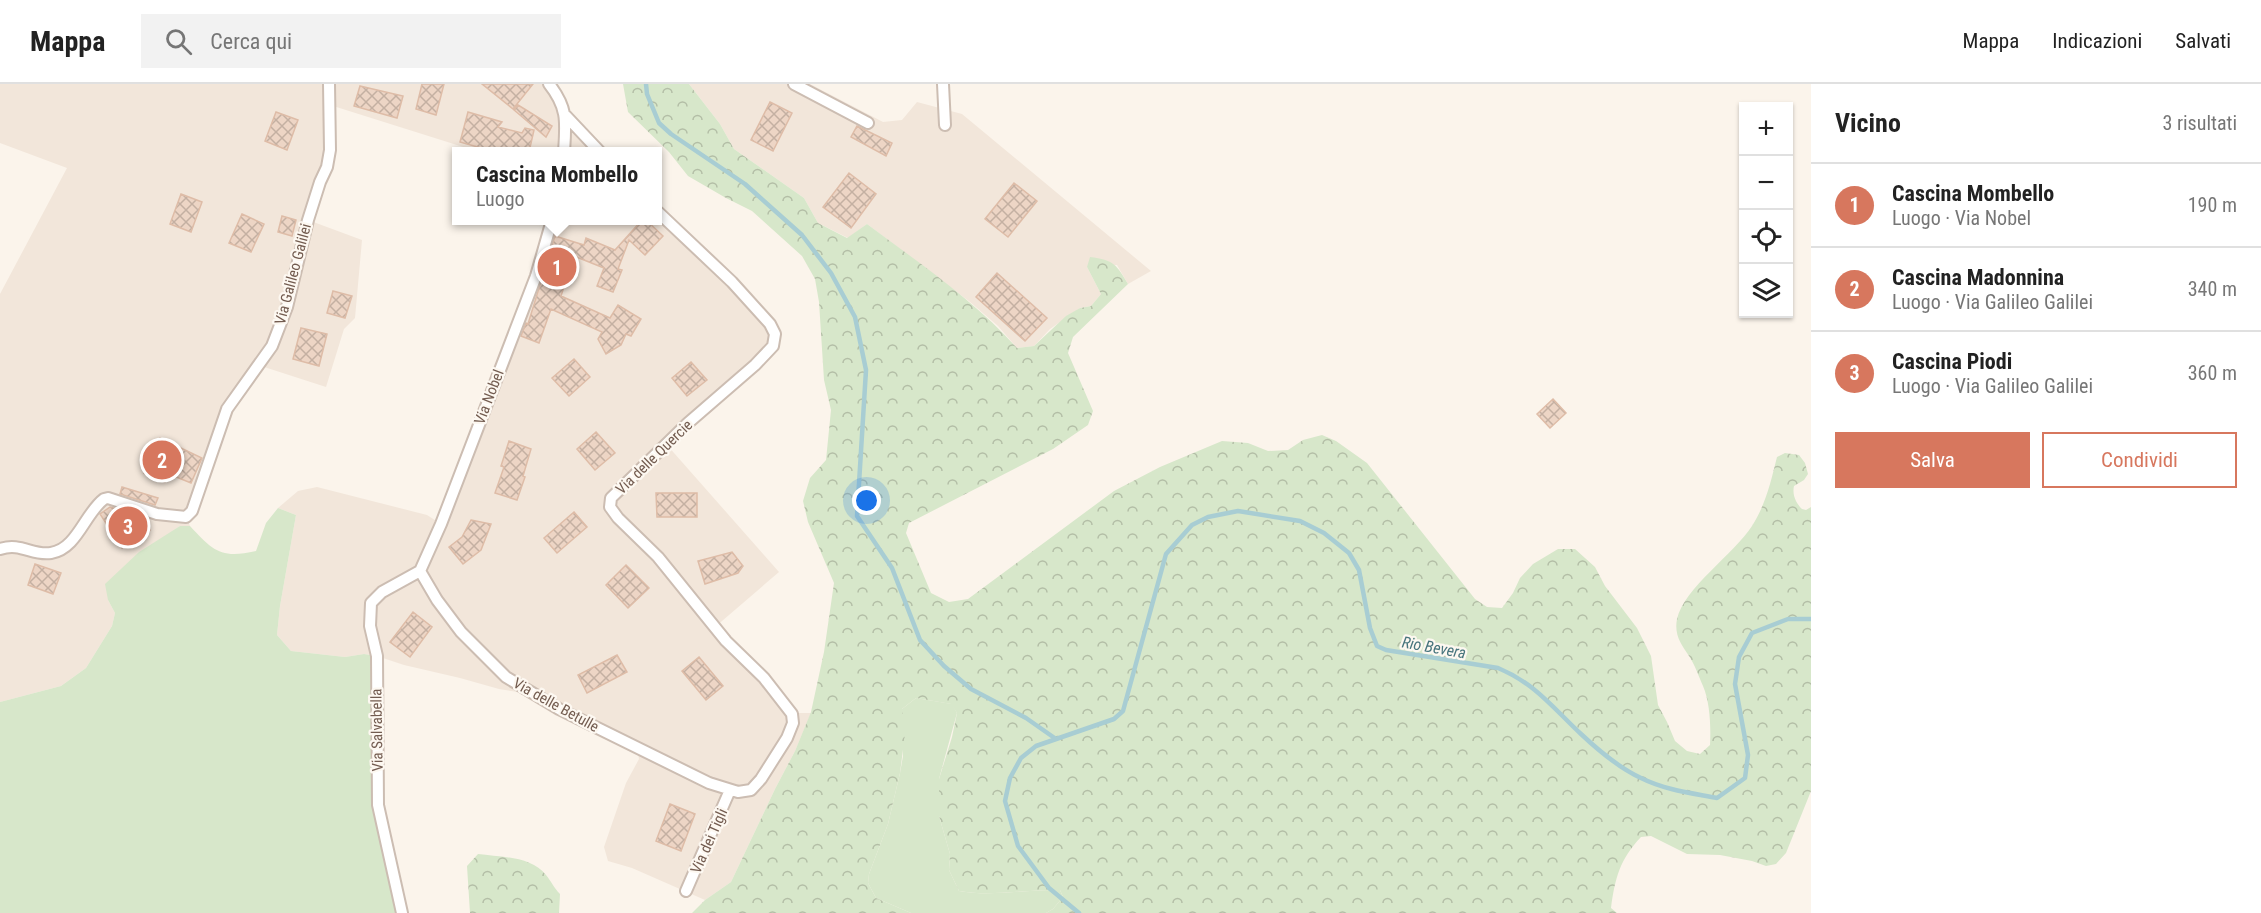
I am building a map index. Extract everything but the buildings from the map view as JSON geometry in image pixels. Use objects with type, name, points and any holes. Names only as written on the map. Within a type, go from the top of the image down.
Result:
[{"type":"street","name":"Via Galileo Galilei","points":[[0,549],[11,545],[36,553],[52,553],[64,549],[104,499],[108,498],[171,517],[186,517],[192,511],[226,409],[272,346],[287,307],[308,220],[327,167],[330,150],[329,84]]},
{"type":"street","points":[[549,84],[560,97],[566,116],[564,147]]},
{"type":"street","points":[[794,84],[868,123]]},
{"type":"street","points":[[943,84],[945,125]]},
{"type":"street","points":[[566,116],[595,147]]},
{"type":"street","name":"Via delle Quercie","points":[[662,217],[732,282],[770,324],[775,334],[772,346],[755,365],[681,430],[611,498],[610,507],[657,557],[726,641],[764,678],[792,714],[793,723],[787,738],[761,779],[751,790],[738,792],[730,790]]},
{"type":"street","name":"Via Nobel","points":[[420,571],[441,524],[536,276],[551,225]]},
{"type":"street","name":"Via delle Betulle","points":[[420,571],[437,600],[461,632],[506,677],[578,719],[709,783],[730,790]]},
{"type":"street","name":"Via Salvabella","points":[[402,913],[378,805],[376,656],[370,626],[371,603],[382,592],[420,571]]},
{"type":"street","name":"Via dei Tigli","points":[[686,891],[730,790]]},
{"type":"shaded area","points":[[0,84],[549,84],[566,116],[596,147],[463,147],[330,105],[330,150],[308,220],[362,240],[355,318],[344,329],[326,387],[258,365],[227,409],[186,517],[190,526],[180,526],[165,537],[108,600],[115,613],[112,626],[86,668],[61,686],[0,702],[0,294],[67,168],[0,143]]},
{"type":"shaded area","points":[[689,84],[810,84],[883,122],[902,120],[917,102],[962,114],[1151,271],[1128,284],[1117,265],[1087,267],[1101,294],[1091,306],[1080,308],[1050,329],[1034,346],[1017,348],[998,326],[970,302],[867,224],[848,238],[818,223],[804,198],[734,149],[720,124]]},
{"type":"shaded area","points":[[662,216],[770,324],[773,346],[667,445],[779,572],[715,627],[792,713],[811,713],[731,882],[705,900],[632,868],[608,861],[604,847],[626,783],[639,759],[637,749],[524,693],[499,689],[377,656],[364,654],[345,657],[291,651],[277,635],[296,515],[278,508],[298,491],[317,487],[427,515],[441,524],[551,225],[662,225]]},
{"type":"green space","points":[[623,84],[689,84],[720,124],[734,149],[804,198],[818,223],[847,238],[867,224],[964,298],[1017,348],[1034,346],[1066,316],[1080,308],[1091,306],[1101,294],[1087,267],[1090,257],[1114,264],[1128,284],[1073,337],[1068,353],[1093,411],[1088,425],[1053,449],[909,523],[906,533],[931,593],[949,602],[968,599],[1114,491],[1160,467],[1222,441],[1248,443],[1268,451],[1288,450],[1303,440],[1322,435],[1336,441],[1367,463],[1475,599],[1487,607],[1502,608],[1520,578],[1533,564],[1558,549],[1575,549],[1595,567],[1605,586],[1637,628],[1651,656],[1658,705],[1675,741],[1687,751],[1700,754],[1710,745],[1709,707],[1697,671],[1679,639],[1676,630],[1677,619],[1689,595],[1744,537],[1757,518],[1777,457],[1785,453],[1799,455],[1805,463],[1808,474],[1804,480],[1794,486],[1794,496],[1802,509],[1806,510],[1811,507],[1811,791],[1786,853],[1776,864],[1766,866],[1720,855],[1687,854],[1651,836],[1641,837],[1623,861],[1614,887],[1611,908],[1617,913],[1046,913],[1053,909],[1063,897],[1060,890],[997,893],[959,891],[949,870],[950,854],[939,816],[939,779],[957,713],[951,704],[916,698],[902,709],[905,734],[900,773],[888,824],[869,874],[868,883],[876,898],[911,913],[692,913],[705,900],[731,882],[795,751],[811,712],[824,652],[834,583],[808,522],[803,501],[810,478],[826,460],[831,410],[824,380],[819,302],[815,279],[802,256],[752,211],[688,176],[669,152],[628,112]]},
{"type":"green space","points":[[278,508],[296,515],[277,635],[291,651],[345,657],[364,654],[377,656],[378,805],[400,907],[395,913],[0,913],[0,702],[61,686],[86,668],[112,626],[115,613],[108,600],[105,584],[139,552],[180,526],[190,526],[205,542],[218,551],[234,554],[256,551],[266,523]]},
{"type":"green space","points":[[916,698],[952,704],[957,713],[939,779],[939,816],[950,854],[949,870],[959,891],[997,893],[1060,890],[1063,897],[1053,909],[1046,913],[911,913],[876,898],[868,883],[869,874],[888,824],[900,773],[903,756],[902,709]]},
{"type":"green space","points":[[478,854],[515,858],[540,869],[560,894],[559,913],[470,913],[467,866]]},
{"type":"waterway","points":[[646,84],[647,94],[659,123],[671,134],[745,184],[802,235],[831,273],[855,317],[866,370],[857,516],[892,568],[920,640],[944,666],[971,689],[1026,718],[1056,739]]},
{"type":"waterway","name":"Rio Bevera","points":[[1079,913],[1049,888],[1018,846],[1005,801],[1010,778],[1021,758],[1036,746],[1114,719],[1123,711],[1166,554],[1192,525],[1208,517],[1238,511],[1300,521],[1324,533],[1349,553],[1359,570],[1370,628],[1377,646],[1386,650],[1498,668],[1523,681],[1594,746],[1625,769],[1641,778],[1678,791],[1717,798],[1745,778],[1748,755],[1735,684],[1739,657],[1752,633],[1788,619],[1811,619]]},
{"type":"place","name":"Cascina Mombello","points":[[557,267]]},
{"type":"place","name":"Cascina Madonnina","points":[[162,460]]},
{"type":"place","name":"Cascina Piodi","points":[[128,526]]}]
